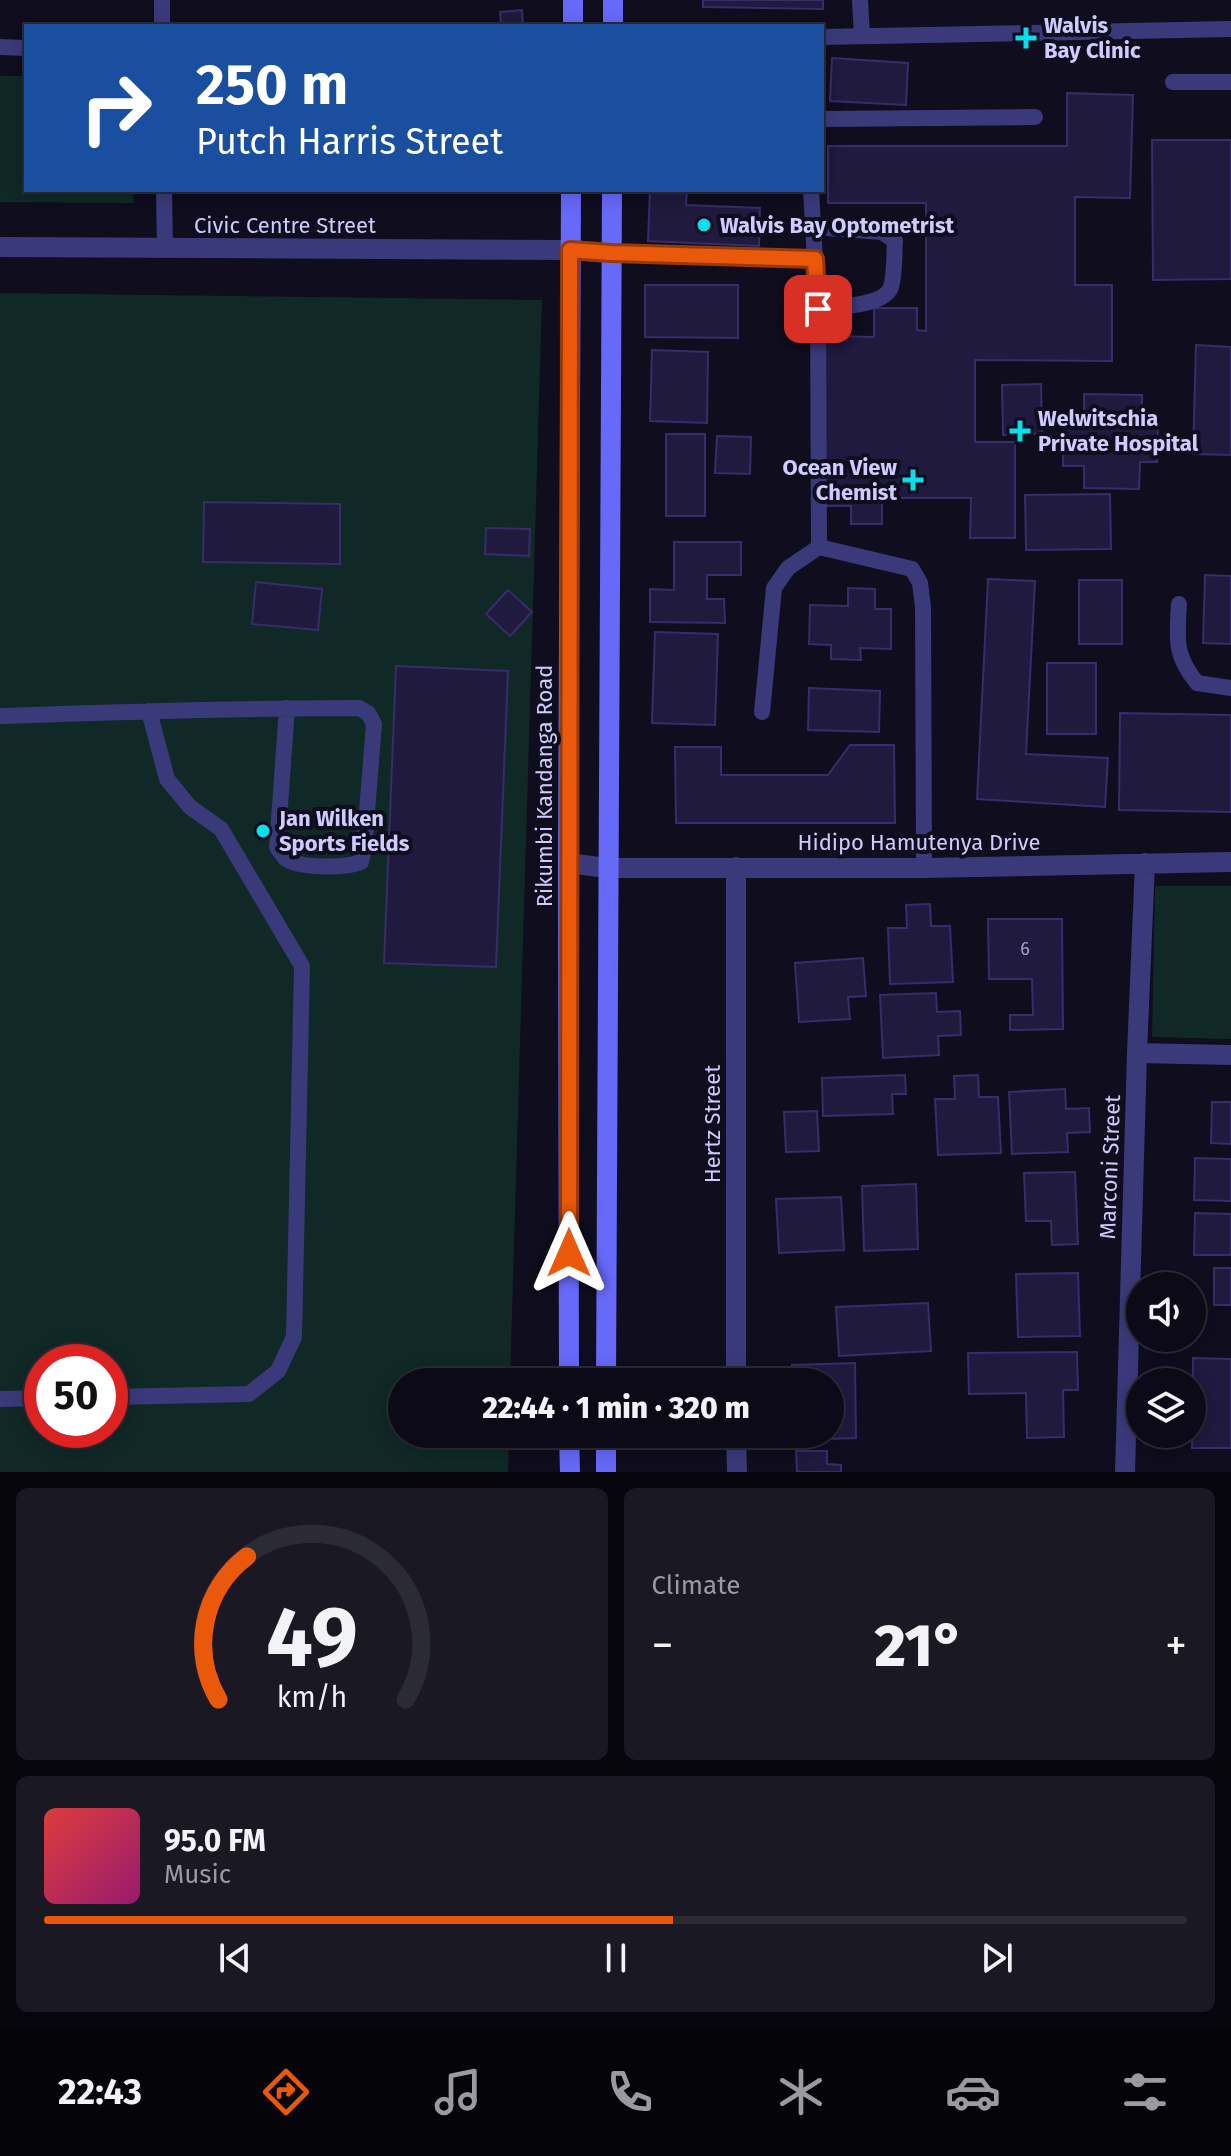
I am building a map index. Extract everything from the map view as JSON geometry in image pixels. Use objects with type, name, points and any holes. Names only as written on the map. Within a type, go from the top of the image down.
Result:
[{"type":"main road","points":[[573,0],[573,24]]},
{"type":"main road","points":[[613,0],[613,24]]},
{"type":"main road","name":"Rikumbi Kandanga Road","points":[[569,1368],[571,192]]},
{"type":"main road","points":[[606,1368],[612,192]]},
{"type":"main road","points":[[569,1448],[570,1472]]},
{"type":"main road","points":[[606,1448],[606,1472]]},
{"type":"street","name":"Civic Centre Street","points":[[0,247],[570,250],[611,253]]},
{"type":"street","name":"Hidipo Hamutenya Drive","points":[[568,863],[607,868],[924,868],[1231,862]]},
{"type":"street","name":"Marconi Street","points":[[1125,1472],[1145,863]]},
{"type":"street","name":"Hertz Street","points":[[736,867],[736,1368]]},
{"type":"street","points":[[1137,1053],[1231,1055]]},
{"type":"street","points":[[736,1448],[737,1472]]},
{"type":"lane","points":[[162,0],[162,24]]},
{"type":"lane","points":[[860,0],[862,36]]},
{"type":"lane","points":[[824,37],[1231,29]]},
{"type":"lane","points":[[0,47],[24,48]]},
{"type":"lane","points":[[1173,82],[1231,82]]},
{"type":"lane","points":[[824,119],[1035,117]]},
{"type":"lane","points":[[164,192],[165,249]]},
{"type":"lane","points":[[811,192],[818,309],[819,547]]},
{"type":"lane","points":[[813,227],[882,232],[895,241],[891,288],[885,296],[877,301],[818,309]]},
{"type":"lane","points":[[611,253],[815,259]]},
{"type":"lane","points":[[762,712],[774,588],[788,568],[819,547],[912,569],[920,583],[923,607],[924,868]]},
{"type":"lane","points":[[1179,604],[1176,645],[1183,667],[1197,683],[1231,688]]},
{"type":"lane","points":[[0,716],[149,711],[287,708],[359,708],[368,713],[374,724],[361,862],[349,866],[300,864],[286,859],[277,847],[287,708]]},
{"type":"lane","points":[[128,1397],[249,1394],[278,1371],[294,1337],[302,966],[221,829],[190,807],[167,779],[149,711]]},
{"type":"lane","points":[[0,1399],[24,1398]]},
{"type":"green space","points":[[0,76],[24,76],[24,192],[133,192],[134,203],[0,202]]},
{"type":"green space","name":"Jan Wilken Sports Fields","points":[[0,293],[542,300],[510,1368],[388,1368],[388,1448],[509,1448],[508,1472],[0,1472]]},
{"type":"green space","points":[[1155,886],[1231,886],[1231,1039],[1152,1037]]},
{"type":"building","points":[[703,0],[823,0],[823,9],[703,7]]},
{"type":"building","points":[[522,10],[523,24],[501,24],[500,12]]},
{"type":"building","points":[[832,58],[908,63],[906,105],[830,101]]},
{"type":"building","points":[[1067,93],[1133,95],[1130,198],[1075,197],[1075,285],[1112,285],[1112,361],[975,360],[975,442],[1015,442],[1015,538],[970,538],[971,498],[882,498],[882,524],[851,524],[851,506],[825,506],[825,336],[874,337],[874,308],[917,308],[917,330],[926,331],[926,203],[828,203],[828,146],[1067,146]]},
{"type":"building","points":[[1152,140],[1231,140],[1231,279],[1153,280]]},
{"type":"building","name":"Walvis Bay Optometrist","points":[[650,192],[687,192],[686,205],[760,208],[759,246],[648,241]]},
{"type":"building","points":[[645,285],[738,285],[738,338],[645,337]]},
{"type":"building","points":[[1196,345],[1231,347],[1231,455],[1193,454]]},
{"type":"building","points":[[652,350],[708,352],[707,423],[650,421]]},
{"type":"building","points":[[1041,384],[1042,434],[1003,435],[1002,385]]},
{"type":"building","points":[[1084,394],[1142,395],[1142,424],[1158,424],[1157,462],[1140,462],[1139,489],[1084,488],[1084,466],[1063,466],[1064,416],[1084,417]]},
{"type":"building","points":[[666,434],[705,434],[705,516],[666,516]]},
{"type":"building","points":[[717,436],[751,437],[750,474],[715,473]]},
{"type":"building","points":[[1110,494],[1111,549],[1026,550],[1025,495]]},
{"type":"building","points":[[204,502],[340,504],[340,564],[203,562]]},
{"type":"building","points":[[486,528],[530,529],[529,556],[485,554]]},
{"type":"building","points":[[674,542],[741,542],[741,575],[707,575],[707,599],[724,599],[725,623],[650,622],[650,589],[674,590]]},
{"type":"building","points":[[1205,575],[1231,576],[1231,644],[1203,643]]},
{"type":"building","points":[[988,579],[1035,581],[1026,754],[1108,758],[1105,807],[977,799]]},
{"type":"building","points":[[1079,580],[1122,580],[1122,644],[1079,644]]},
{"type":"building","points":[[256,582],[322,589],[318,630],[252,624]]},
{"type":"building","points":[[848,588],[875,589],[875,609],[891,609],[891,649],[860,648],[861,660],[831,659],[831,645],[809,644],[810,605],[848,606]]},
{"type":"building","points":[[508,590],[532,612],[510,636],[486,614]]},
{"type":"building","points":[[655,632],[718,634],[715,725],[652,723]]},
{"type":"building","points":[[1047,663],[1096,663],[1096,734],[1047,734]]},
{"type":"building","points":[[396,666],[508,671],[496,967],[384,963]]},
{"type":"building","points":[[809,688],[880,691],[879,732],[808,730]]},
{"type":"building","points":[[1120,713],[1231,715],[1231,812],[1119,810]]},
{"type":"building","points":[[850,745],[894,745],[895,823],[676,823],[675,747],[721,747],[721,775],[828,775]]},
{"type":"building","points":[[930,904],[931,926],[950,926],[953,982],[890,984],[888,928],[907,928],[906,905]]},
{"type":"building","points":[[988,919],[1062,919],[1063,1029],[1010,1030],[1010,1015],[1033,1015],[1032,979],[989,979]]},
{"type":"building","points":[[863,958],[866,996],[848,997],[850,1019],[799,1022],[795,963]]},
{"type":"building","points":[[936,993],[937,1012],[960,1011],[961,1035],[938,1036],[939,1055],[883,1058],[880,995]]},
{"type":"building","points":[[905,1075],[906,1094],[892,1094],[893,1114],[823,1116],[822,1078]]},
{"type":"building","points":[[978,1075],[979,1097],[998,1097],[1001,1153],[938,1155],[935,1099],[955,1099],[954,1076]]},
{"type":"building","points":[[1065,1089],[1066,1109],[1089,1108],[1090,1132],[1067,1133],[1068,1152],[1012,1154],[1009,1092]]},
{"type":"building","points":[[1212,1102],[1231,1102],[1231,1144],[1211,1143]]},
{"type":"building","points":[[817,1111],[819,1151],[786,1152],[784,1112]]},
{"type":"building","points":[[1195,1158],[1231,1159],[1231,1201],[1194,1200]]},
{"type":"building","points":[[1075,1172],[1078,1244],[1052,1245],[1051,1221],[1026,1221],[1024,1173]]},
{"type":"building","points":[[916,1184],[918,1249],[864,1251],[862,1186]]},
{"type":"building","points":[[841,1197],[844,1250],[779,1253],[776,1199]]},
{"type":"building","points":[[1195,1213],[1231,1214],[1231,1255],[1194,1255]]},
{"type":"building","points":[[1214,1268],[1231,1268],[1231,1305],[1214,1305]]},
{"type":"building","points":[[1078,1273],[1080,1336],[1018,1337],[1016,1274]]},
{"type":"building","points":[[928,1303],[931,1351],[839,1356],[836,1307]]},
{"type":"building","points":[[1077,1352],[1078,1390],[1063,1390],[1064,1437],[1027,1438],[1026,1393],[969,1394],[968,1353]]},
{"type":"building","points":[[1193,1358],[1231,1359],[1231,1448],[1206,1448],[1206,1368],[1193,1368]]},
{"type":"building","points":[[855,1363],[856,1438],[844,1438],[844,1368],[792,1368],[792,1365]]},
{"type":"building","points":[[796,1451],[827,1451],[827,1464],[841,1465],[841,1472],[797,1472]]},
{"type":"place","name":"Walvis Bay Clinic","points":[[1026,38]]},
{"type":"place","name":"Walvis Bay Optometrist","points":[[704,225]]},
{"type":"place","name":"Welwitschia Private Hospital","points":[[1020,431]]},
{"type":"place","name":"Ocean View Chemist","points":[[913,480]]},
{"type":"place","name":"Jan Wilken Sports Fields","points":[[263,831]]},
{"type":"route","points":[[569,1253],[570,250],[815,259],[818,309]]}]
